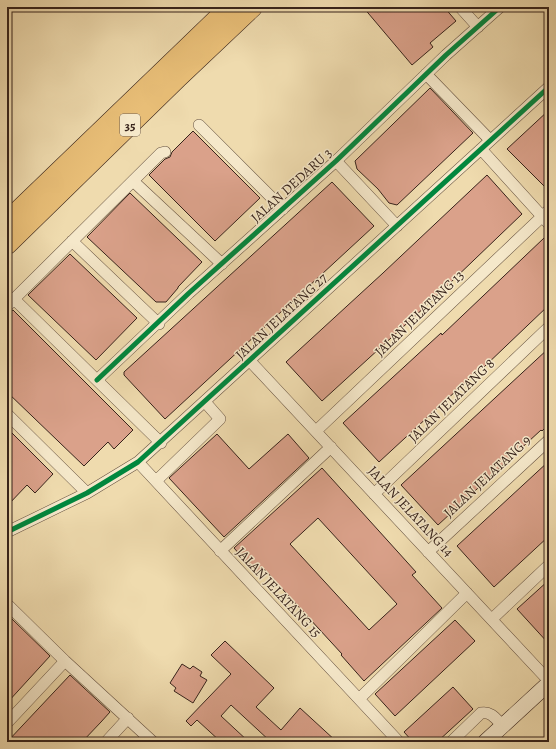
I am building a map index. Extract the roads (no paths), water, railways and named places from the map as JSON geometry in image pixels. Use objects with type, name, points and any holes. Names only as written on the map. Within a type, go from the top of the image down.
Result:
[{"type":"highway","name":"35","points":[[7,221],[228,7]]},
{"type":"highway","name":"35","points":[[7,245],[253,7]]},
{"type":"street","points":[[460,7],[478,27]]},
{"type":"street","name":"JALAN DEDARU 3","points":[[97,380],[159,324],[190,293],[336,161],[426,74],[500,7]]},
{"type":"street","points":[[426,74],[490,140]]},
{"type":"street","name":"JALAN JELATANG 27","points":[[7,532],[87,493],[138,462],[161,443],[549,87]]},
{"type":"street","points":[[198,125],[283,209]]},
{"type":"street","points":[[481,149],[547,217]]},
{"type":"street","points":[[161,443],[97,380],[10,303],[161,153],[165,152]]},
{"type":"street","points":[[336,161],[397,226]]},
{"type":"street","points":[[133,181],[222,264]]},
{"type":"street","name":"JALAN JELATANG 13","points":[[316,431],[547,217]]},
{"type":"street","points":[[72,241],[159,324]]},
{"type":"street","name":"JALAN JELATANG 8","points":[[374,494],[549,328]]},
{"type":"street","name":"JALAN JELATANG 14","points":[[250,361],[492,619],[549,682]]},
{"type":"street","points":[[156,481],[220,419],[205,402]]},
{"type":"street","points":[[7,414],[87,493]]},
{"type":"street","name":"JALAN JELATANG 9","points":[[428,552],[549,440]]},
{"type":"street","points":[[220,551],[331,447]]},
{"type":"street","name":"JALAN JELATANG 15","points":[[138,462],[399,742]]},
{"type":"street","points":[[492,619],[549,565]]},
{"type":"street","points":[[359,699],[467,593]]},
{"type":"street","points":[[7,605],[153,742]]},
{"type":"street","points":[[7,723],[65,661]]},
{"type":"street","points":[[485,742],[549,682]]},
{"type":"street","points":[[450,742],[481,713],[486,712],[491,714],[502,725]]},
{"type":"street","points":[[106,742],[128,718]]}]
